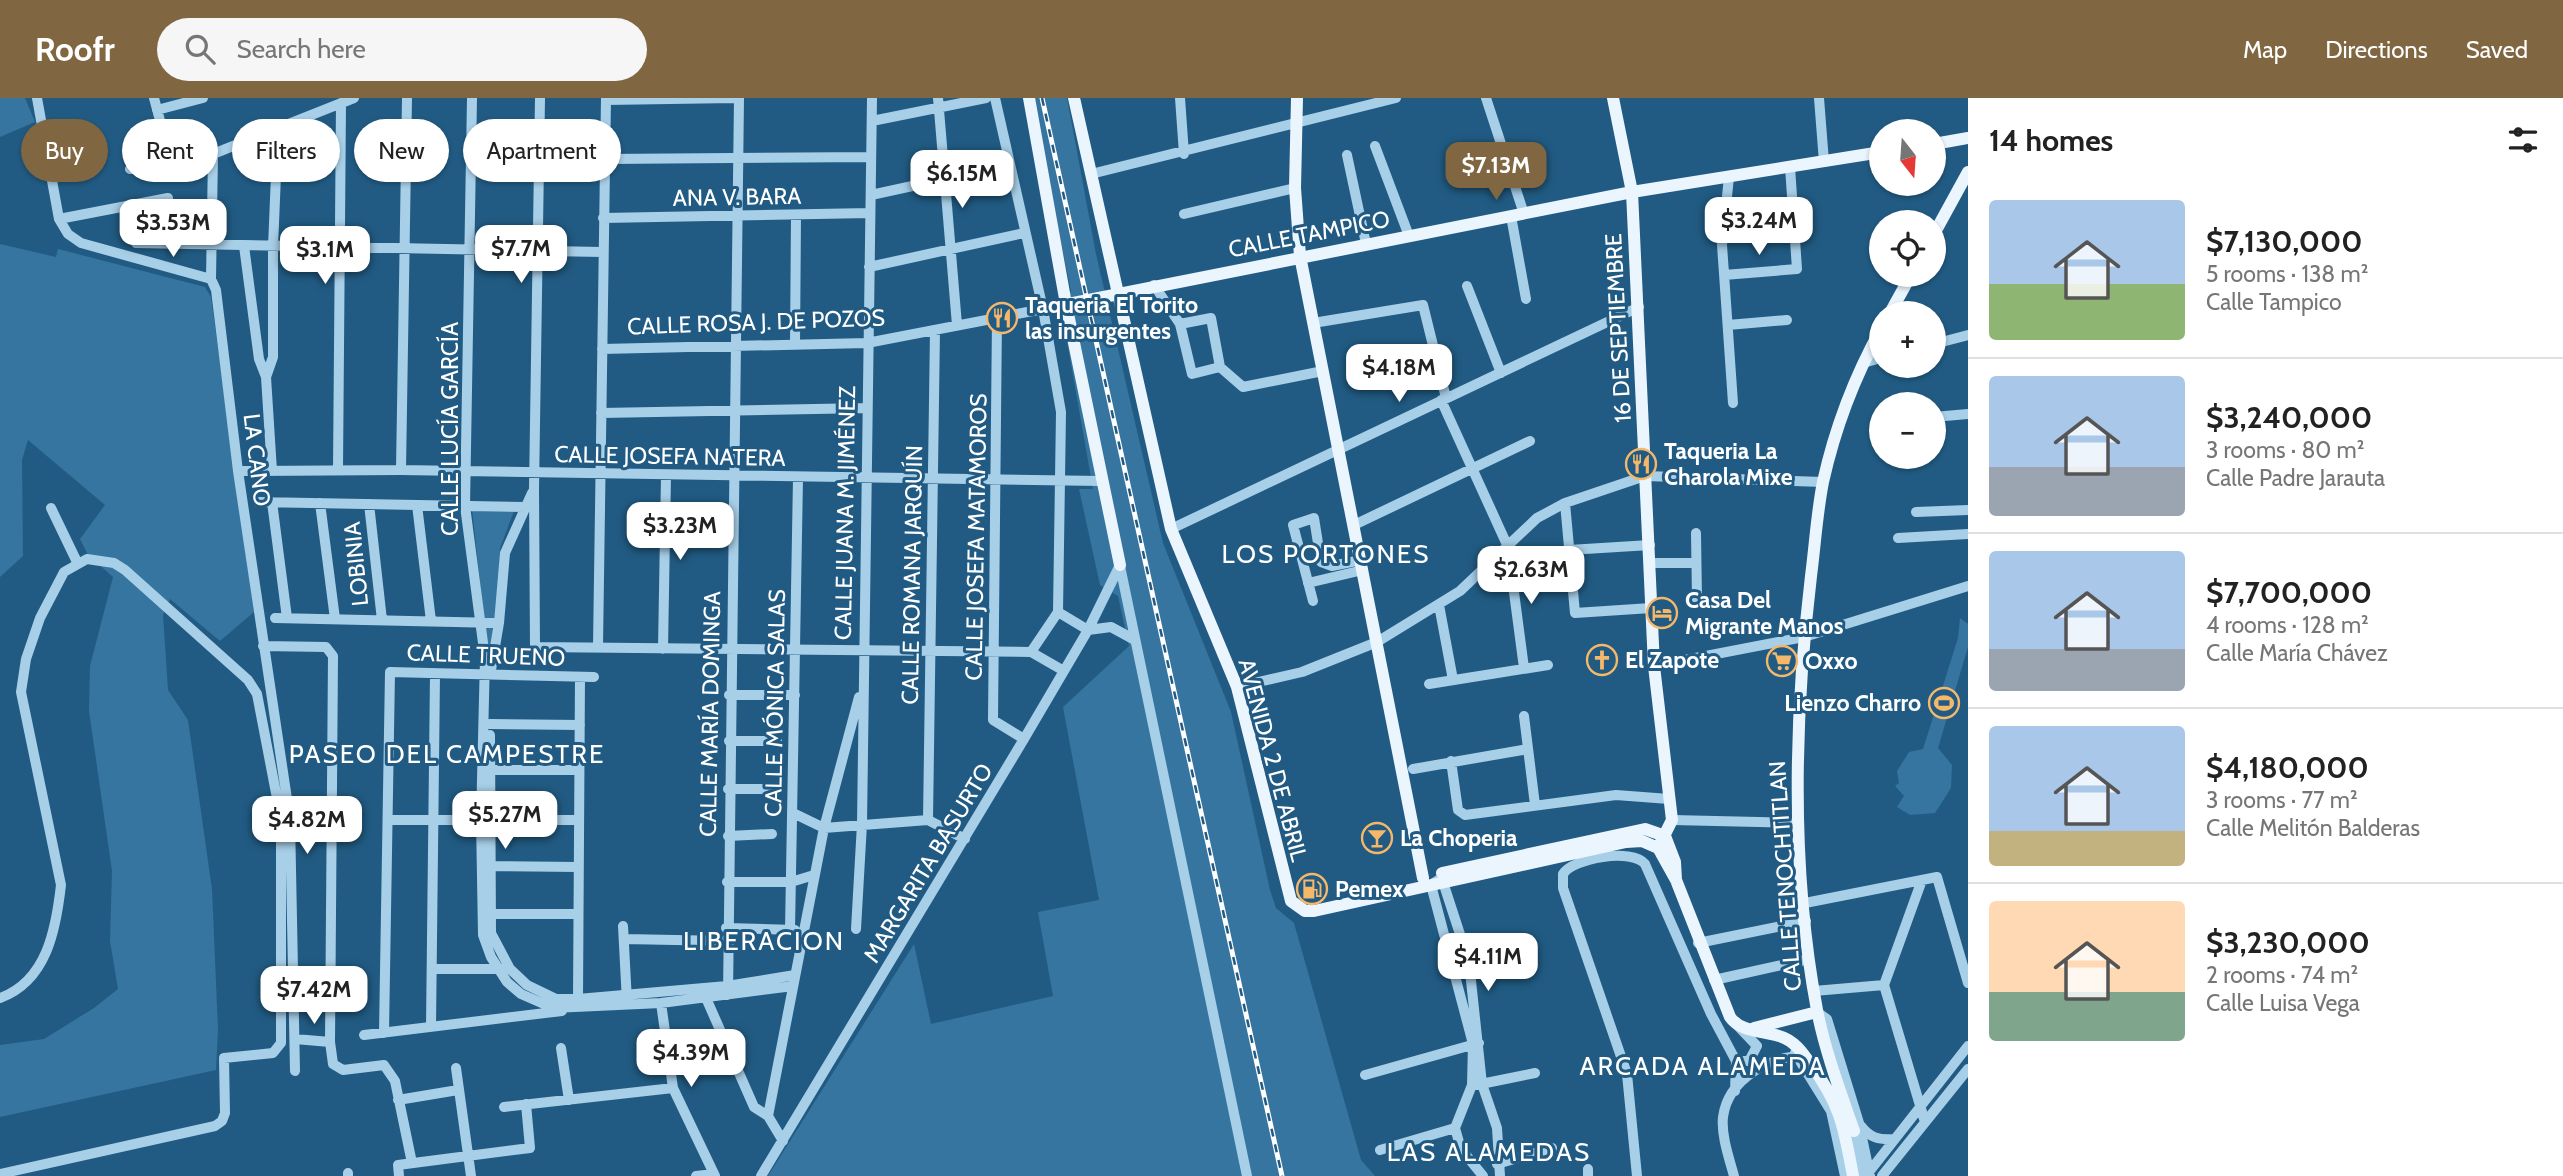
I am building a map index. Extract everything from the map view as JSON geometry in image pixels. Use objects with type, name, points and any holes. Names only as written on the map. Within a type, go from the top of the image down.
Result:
[{"type":"main road","points":[[1029,98],[1066,304],[1120,565]]},
{"type":"main road","name":"AVENIDA 2 DE ABRIL","points":[[1074,98],[1171,529],[1237,687],[1287,894],[1294,905]]},
{"type":"main road","points":[[1297,98],[1295,188],[1300,256],[1377,642],[1434,881]]},
{"type":"main road","name":"16 DE SEPTIEMBRE","points":[[1613,98],[1632,192],[1654,666],[1672,820]]},
{"type":"main road","points":[[1946,142],[1968,138]]},
{"type":"main road","name":"CALLE TAMPICO","points":[[1117,292],[1632,192],[1869,154]]},
{"type":"main road","points":[[1946,212],[1968,172]]},
{"type":"main road","name":"CALLE ROSA J. DE POZOS","points":[[1042,309],[1117,292]]},
{"type":"main road","name":"CALLE TENOCHTITLAN","points":[[1853,1176],[1853,1130],[1835,1080],[1817,1012],[1809,959],[1798,823],[1797,747],[1804,637],[1823,482],[1850,391],[1869,352]]},
{"type":"main road","points":[[1658,848],[1672,820]]},
{"type":"main road","points":[[1294,905],[1305,911],[1314,911],[1385,895],[1489,862],[1645,829],[1665,836],[1675,862],[1676,880]]},
{"type":"main road","points":[[1294,905],[1308,905],[1642,841],[1658,848],[1676,880],[1698,943],[1730,1017],[1744,1028],[1786,1038],[1834,1098],[1853,1130]]},
{"type":"main road","points":[[1744,1028],[1817,1012]]},
{"type":"street","points":[[37,98],[60,219],[68,234],[82,243],[211,279]]},
{"type":"street","points":[[154,98],[160,119]]},
{"type":"street","points":[[157,110],[203,98]]},
{"type":"street","points":[[299,119],[354,98]]},
{"type":"street","points":[[401,470],[407,98]]},
{"type":"street","name":"CALLE LUCÍA GARCÍA","points":[[472,98],[465,506],[487,675]]},
{"type":"street","points":[[540,98],[536,251],[535,648],[598,646],[796,652],[1031,652],[1064,671]]},
{"type":"street","points":[[606,119],[606,99],[737,98]]},
{"type":"street","name":"CALLE MARÍA DOMINGA","points":[[727,991],[737,98]]},
{"type":"street","name":"CALLE JUANA M. JIMÉNEZ","points":[[856,929],[862,824],[872,98]]},
{"type":"street","points":[[872,121],[938,103],[986,98]]},
{"type":"street","points":[[995,98],[1042,309],[1061,412],[1058,611],[1031,652]]},
{"type":"street","points":[[1180,98],[1184,153]]},
{"type":"street","points":[[1091,174],[1184,153],[1396,98]]},
{"type":"street","points":[[1486,98],[1518,215],[1526,299]]},
{"type":"street","points":[[1819,98],[1824,162]]},
{"type":"street","points":[[338,470],[341,103]]},
{"type":"street","points":[[938,103],[957,326]]},
{"type":"street","points":[[1376,146],[1409,236]]},
{"type":"street","points":[[1347,155],[1366,244]]},
{"type":"street","points":[[621,159],[871,157]]},
{"type":"street","points":[[871,195],[1009,165]]},
{"type":"street","points":[[1724,275],[1797,269],[1790,167]]},
{"type":"street","points":[[1729,177],[1722,245],[1734,403]]},
{"type":"street","name":"LA CANO","points":[[212,182],[211,279],[216,290],[238,471],[290,819],[295,1071]]},
{"type":"street","points":[[266,377],[272,357],[276,182]]},
{"type":"street","points":[[598,646],[604,182]]},
{"type":"street","points":[[1184,214],[1295,188]]},
{"type":"street","points":[[60,219],[168,198]]},
{"type":"street","name":"ANA V. BARA","points":[[603,218],[870,214]]},
{"type":"street","points":[[795,345],[796,215]]},
{"type":"street","points":[[869,267],[1024,233]]},
{"type":"street","points":[[135,243],[602,252]]},
{"type":"street","points":[[244,246],[259,359],[266,377],[272,471]]},
{"type":"street","points":[[1154,285],[1180,324],[1192,374],[1220,368]]},
{"type":"street","points":[[1467,286],[1501,373]]},
{"type":"street","points":[[1313,323],[1423,305],[1444,399],[1508,547],[1524,668]]},
{"type":"street","points":[[1171,529],[1639,307]]},
{"type":"street","name":"CALLE ROSA J. DE POZOS","points":[[602,349],[867,343],[1042,309]]},
{"type":"street","name":"CALLE JOSEFA MATAMOROS","points":[[998,317],[993,720],[1024,739]]},
{"type":"street","points":[[1180,324],[1211,318],[1220,368],[1243,387],[1323,371]]},
{"type":"street","points":[[1728,325],[1787,320]]},
{"type":"street","name":"CALLE ROMANA JARQUÍN","points":[[928,820],[935,330]]},
{"type":"street","points":[[1946,341],[1968,335]]},
{"type":"street","points":[[1863,363],[1869,361]]},
{"type":"street","points":[[601,413],[867,408]]},
{"type":"street","points":[[1946,416],[1968,414]]},
{"type":"street","points":[[1354,525],[1530,441]]},
{"type":"street","name":"CALLE JOSEFA NATERA","points":[[238,471],[401,470],[1101,481]]},
{"type":"street","points":[[663,649],[666,476]]},
{"type":"street","points":[[1237,687],[1302,672],[1377,642],[1460,591],[1537,518],[1565,503],[1645,476],[1823,482]]},
{"type":"street","name":"CALLE MÓNICA SALAS","points":[[790,930],[798,478]]},
{"type":"street","points":[[534,489],[505,554],[499,623],[487,675],[485,914],[491,933],[510,969],[541,994],[556,999],[661,1003],[706,998],[727,991]]},
{"type":"street","points":[[258,502],[524,507]]},
{"type":"street","points":[[272,502],[287,618]]},
{"type":"street","points":[[320,503],[335,620]]},
{"type":"street","points":[[1565,503],[1575,613],[1651,608]]},
{"type":"street","name":"LOBINIA","points":[[369,504],[382,621]]},
{"type":"street","points":[[417,505],[430,621]]},
{"type":"street","points":[[51,508],[77,562]]},
{"type":"street","points":[[1916,512],[1968,510]]},
{"type":"street","points":[[1313,601],[1293,525],[1314,518],[1321,562],[1332,566],[1362,565]]},
{"type":"street","points":[[1696,533],[1697,600]]},
{"type":"street","points":[[1898,538],[1968,534]]},
{"type":"street","points":[[1569,550],[1650,545]]},
{"type":"street","points":[[0,998],[29,982],[40,967],[58,914],[61,885],[55,845],[35,771],[21,692],[26,659],[40,618],[64,572],[77,562],[101,559],[125,570],[248,680],[257,694],[281,819],[281,1043],[278,1050],[224,1058],[222,1121],[0,1174]]},
{"type":"street","points":[[1650,563],[1696,563]]},
{"type":"street","points":[[1120,565],[1133,639],[1247,1176]]},
{"type":"street","name":"MARGARITA BASURTO","points":[[761,1176],[1064,671],[1120,565]]},
{"type":"street","points":[[1308,583],[1362,565]]},
{"type":"street","points":[[1654,666],[1804,637],[1968,586]]},
{"type":"street","points":[[1439,605],[1452,680]]},
{"type":"street","points":[[1058,611],[1088,630],[1111,627],[1122,630],[1133,639]]},
{"type":"street","points":[[275,618],[499,623]]},
{"type":"street","points":[[263,646],[326,647],[334,656],[330,1042],[333,1064],[337,1068],[384,1065],[395,1081],[412,1163]]},
{"type":"street","points":[[1429,684],[1548,665]]},
{"type":"street","name":"CALLE TRUENO","points":[[388,820],[390,672],[594,677]]},
{"type":"street","points":[[431,1027],[435,674]]},
{"type":"street","points":[[487,675],[490,724],[485,820],[489,866],[483,936],[498,969],[521,994],[553,1008],[566,1009]]},
{"type":"street","points":[[578,999],[580,677]]},
{"type":"street","points":[[768,1116],[824,828],[863,682]]},
{"type":"street","points":[[729,695],[795,695]]},
{"type":"street","points":[[1524,716],[1535,805]]},
{"type":"street","points":[[490,724],[580,725]]},
{"type":"street","points":[[729,741],[777,741]]},
{"type":"street","points":[[1413,769],[1528,749]]},
{"type":"street","points":[[1451,761],[1461,814],[1616,795],[1669,799]]},
{"type":"street","points":[[489,770],[579,769]]},
{"type":"street","points":[[728,789],[779,789]]},
{"type":"street","points":[[793,813],[824,828],[928,820],[965,839]]},
{"type":"street","points":[[290,819],[332,820]]},
{"type":"street","points":[[384,1033],[388,820],[579,820]]},
{"type":"street","points":[[1672,820],[1798,823]]},
{"type":"street","points":[[728,836],[772,834]]},
{"type":"street","points":[[1637,1176],[1627,1073],[1563,888],[1566,869],[1576,864],[1619,855],[1631,855],[1641,859],[1736,1061],[1734,1091]]},
{"type":"street","points":[[489,866],[578,867]]},
{"type":"street","points":[[727,881],[791,882],[814,875]]},
{"type":"street","points":[[1805,903],[1937,877],[1968,983]]},
{"type":"street","points":[[1922,880],[1884,985],[1925,1122]]},
{"type":"street","points":[[1434,881],[1476,1044]]},
{"type":"street","points":[[1434,881],[1469,962],[1477,1085],[1497,1128],[1497,1164],[1500,1176]]},
{"type":"street","points":[[485,914],[578,914]]},
{"type":"street","points":[[1698,943],[1806,921]]},
{"type":"street","points":[[623,926],[627,1001]]},
{"type":"street","points":[[726,928],[803,931]]},
{"type":"street","points":[[624,939],[726,941]]},
{"type":"street","points":[[1714,980],[1809,959]]},
{"type":"street","points":[[432,969],[510,969]]},
{"type":"street","points":[[364,1035],[627,1001],[727,991],[794,980]]},
{"type":"street","points":[[1814,992],[1884,985]]},
{"type":"street","points":[[706,998],[754,1107],[768,1116],[783,1141]]},
{"type":"street","points":[[661,1003],[673,1088],[715,1175],[696,1176]]},
{"type":"street","points":[[1786,1038],[1790,1019]]},
{"type":"street","points":[[1744,1028],[1757,1046],[1774,1061]]},
{"type":"street","points":[[295,1040],[330,1042]]},
{"type":"street","points":[[1365,1075],[1476,1044]]},
{"type":"street","points":[[1736,1061],[1749,1061],[1757,1046]]},
{"type":"street","points":[[1867,1175],[1968,1046]]},
{"type":"street","points":[[561,1048],[569,1100]]},
{"type":"street","points":[[1734,1176],[1723,1121],[1727,1102],[1754,1071],[1774,1061],[1801,1056],[1832,1111],[1845,1176]]},
{"type":"street","points":[[456,1068],[471,1176]]},
{"type":"street","points":[[1882,1176],[1968,1069]]},
{"type":"street","points":[[1477,1085],[1535,1073]]},
{"type":"street","points":[[1477,1085],[1455,1128],[1461,1149],[1483,1176]]},
{"type":"street","points":[[504,1107],[673,1088]]},
{"type":"street","points":[[398,1100],[458,1090]]},
{"type":"street","points":[[398,1171],[412,1163],[530,1148],[526,1104]]},
{"type":"street","points":[[1380,1150],[1455,1128]]},
{"type":"street","points":[[1853,1130],[1880,1140],[1894,1139]]},
{"type":"street","name":"CALLE TENOCHTITLAN","points":[[1853,1130],[1867,1175]]},
{"type":"street","points":[[1497,1164],[1552,1148]]},
{"type":"shaded area","points":[[0,98],[25,98],[34,119],[21,119],[21,128],[0,137]]},
{"type":"shaded area","points":[[1031,98],[1067,98],[1096,254],[1163,543],[1231,712],[1270,890],[1276,908],[1294,923],[1361,1160],[1375,1176],[768,1176],[914,944],[931,1024],[1053,996],[1038,912],[1099,900],[1063,707],[1129,646],[1118,596],[1100,585],[1079,489],[1093,489],[1062,313],[1071,291]]},
{"type":"shaded area","points":[[0,244],[56,257],[58,249],[205,287],[211,297],[254,612],[220,641],[170,599],[163,615],[168,690],[188,720],[212,889],[218,1030],[216,1070],[0,1117],[0,1045],[44,1039],[94,1008],[118,989],[110,941],[112,871],[89,711],[90,666],[113,577],[88,555],[80,539],[105,505],[28,440],[22,460],[23,556],[0,577]]},
{"type":"shaded area","points":[[472,509],[514,511],[500,548],[498,615],[488,653]]},
{"type":"shaded area","name":"Lienzo Charro","points":[[1960,618],[1968,624],[1968,647],[1938,748],[1952,765],[1951,788],[1935,813],[1910,815],[1897,807],[1904,796],[1895,786],[1899,783],[1897,771],[1909,752],[1923,749],[1958,638]]},
{"type":"railway","points":[[1042,98],[1282,1176]]},
{"type":"place","name":"Taqueria El Torito las insurgentes","points":[[1002,318]]},
{"type":"place","name":"Taqueria La Charola Mixe","points":[[1641,464]]},
{"type":"place","name":"Casa Del Migrante Manos","points":[[1662,613]]},
{"type":"place","name":"El Zapote","points":[[1602,660]]},
{"type":"place","name":"Oxxo","points":[[1782,661]]},
{"type":"place","name":"Lienzo Charro","points":[[1944,703]]},
{"type":"place","name":"La Choperia","points":[[1377,838]]},
{"type":"place","name":"Pemex","points":[[1312,889]]},
{"type":"district","name":"LOS PORTONES","points":[[1326,554]]},
{"type":"district","name":"PASEO DEL CAMPESTRE","points":[[447,754]]},
{"type":"district","name":"LIBERACION","points":[[764,941]]},
{"type":"district","name":"ARCADA ALAMEDA","points":[[1703,1066]]},
{"type":"district","name":"LAS ALAMEDAS","points":[[1489,1152]]}]
